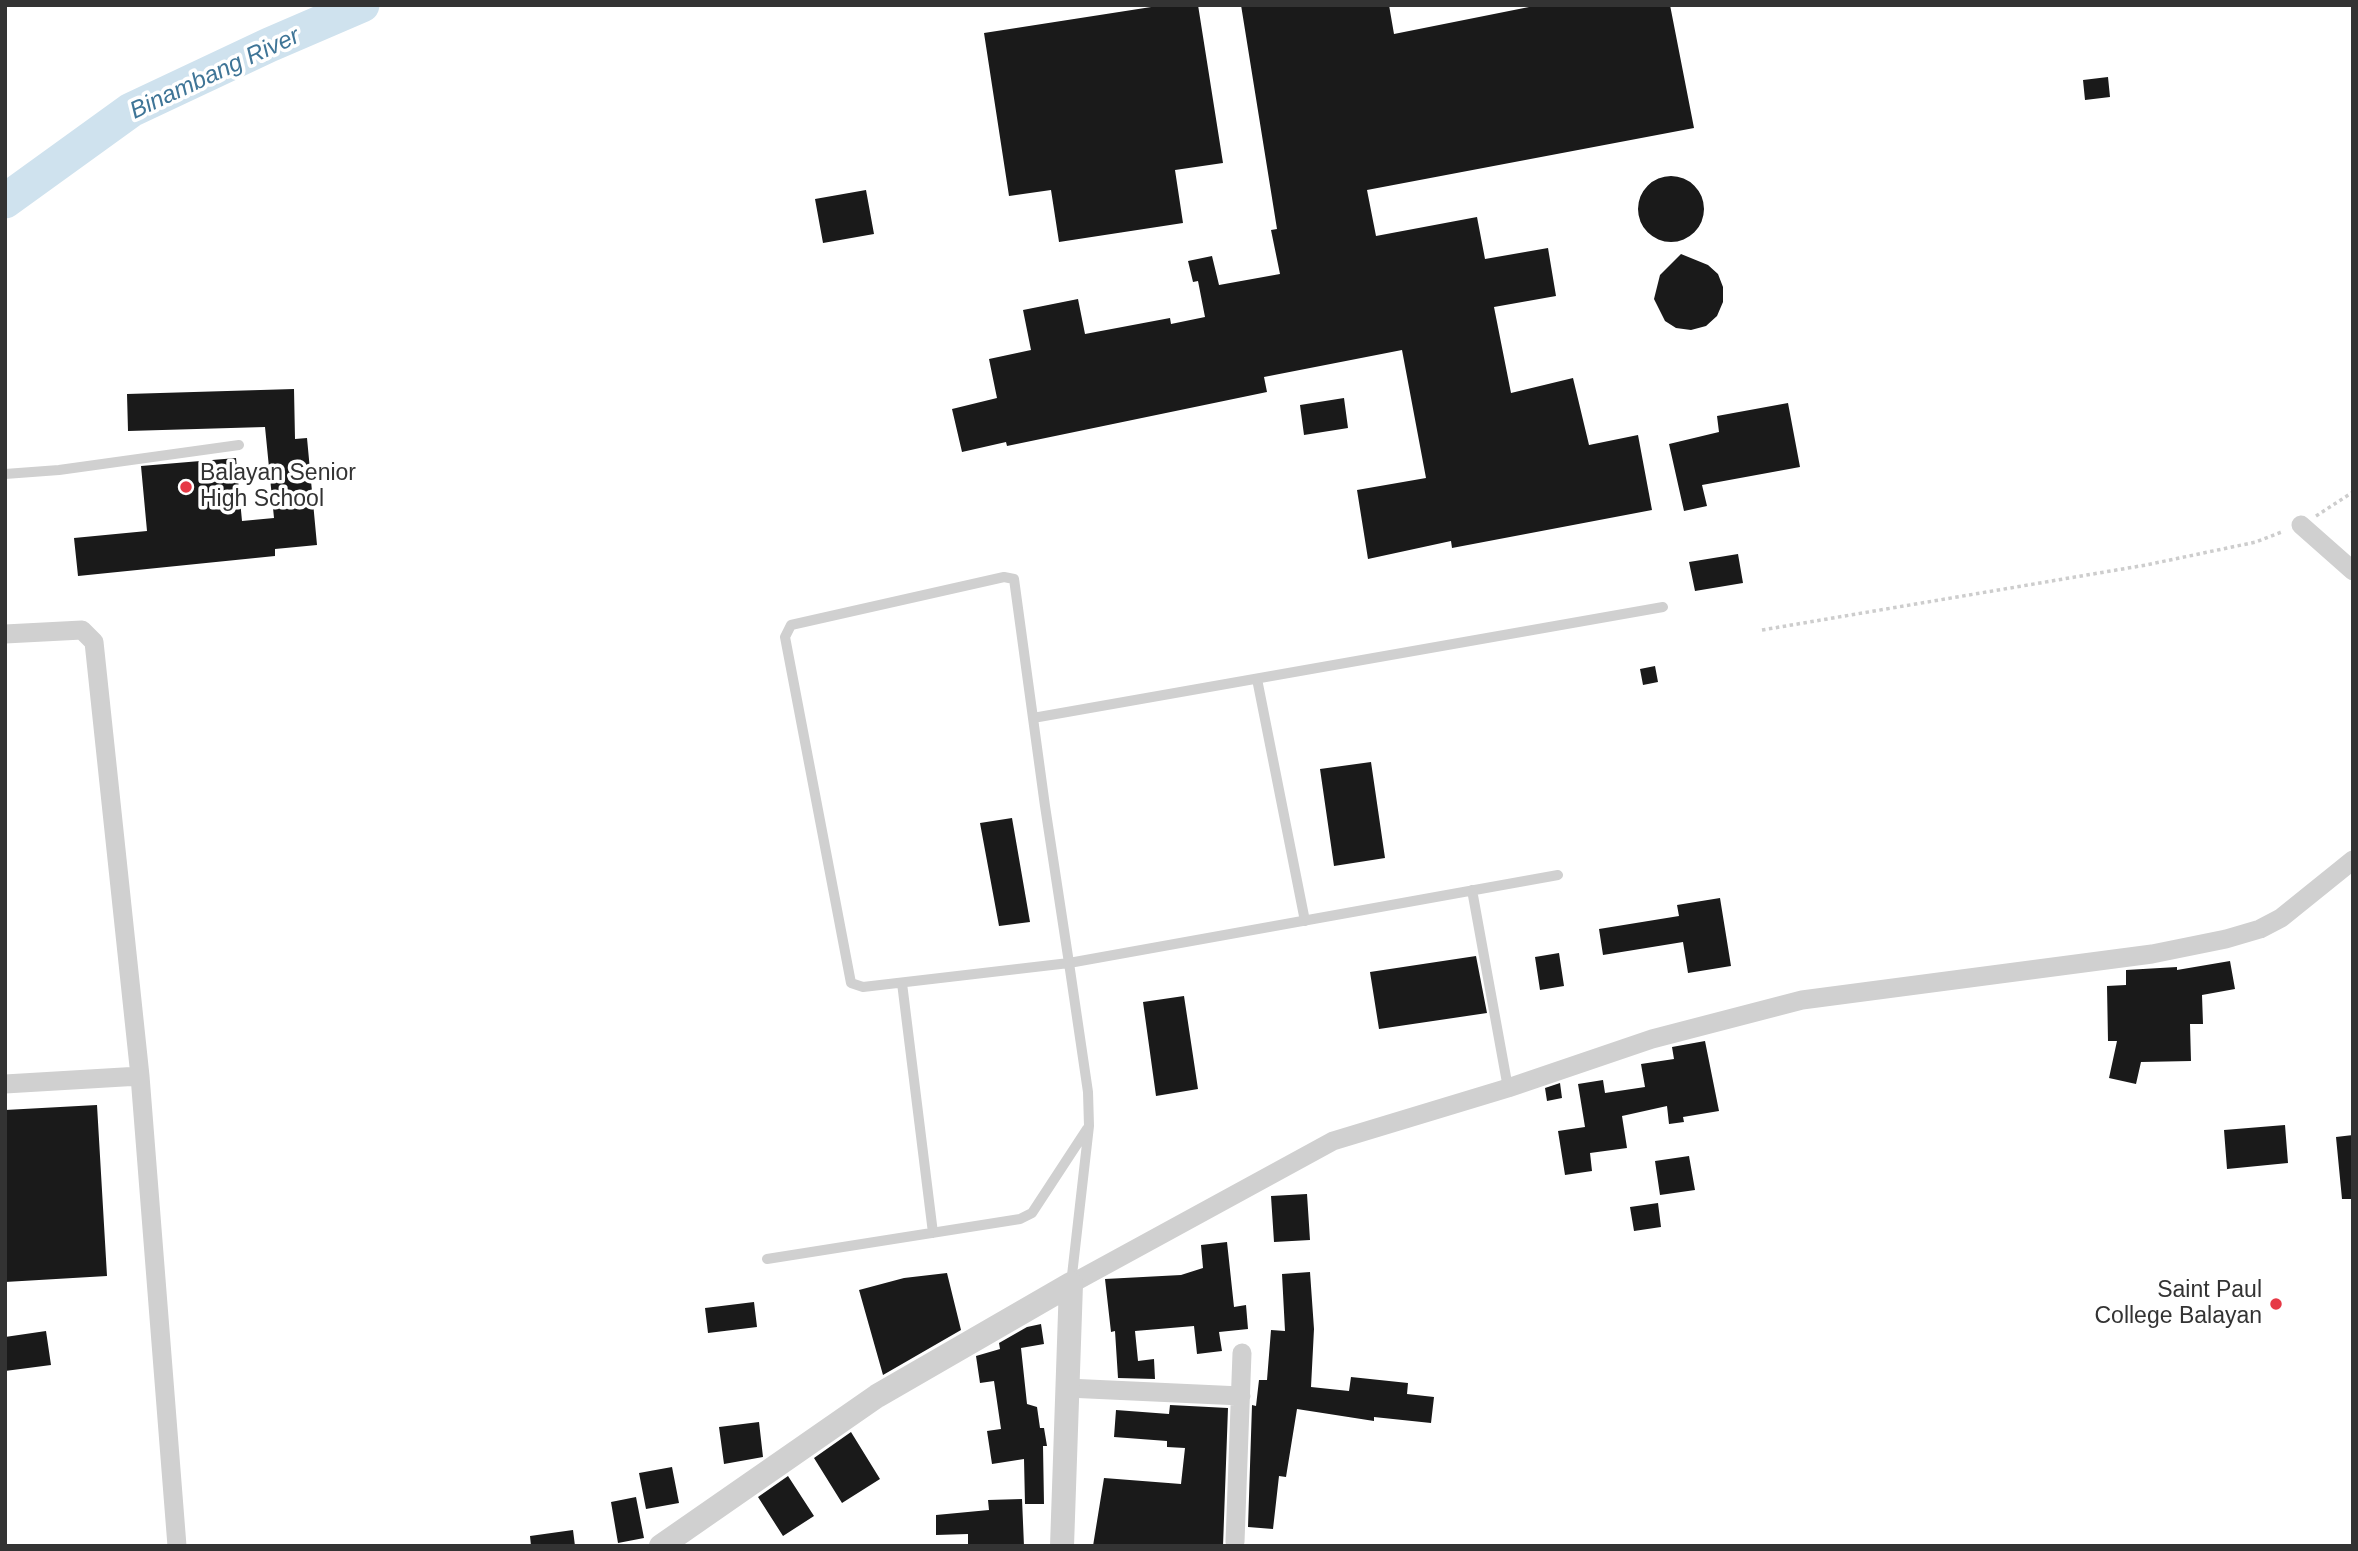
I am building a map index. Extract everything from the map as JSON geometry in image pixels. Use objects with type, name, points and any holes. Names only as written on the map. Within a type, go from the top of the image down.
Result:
[{"type":"street","points":[[2301,526],[2353,571]]},
{"type":"street","points":[[5,634],[82,630],[94,642],[140,1076],[177,1546]]},
{"type":"street","points":[[661,1546],[877,1396],[1070,1284],[1334,1141],[1508,1088],[1653,1039],[1801,1000],[2152,954],[2226,939],[2260,929],[2281,918],[2353,860]]},
{"type":"street","points":[[5,1084],[140,1076]]},
{"type":"street","points":[[1062,1546],[1070,1284]]},
{"type":"street","points":[[1235,1542],[1242,1353]]},
{"type":"street","points":[[1067,1388],[1241,1396]]},
{"type":"lane","points":[[5,474],[239,445]]},
{"type":"lane","points":[[1070,1284],[1089,1126],[1088,1092],[1069,963],[1033,718],[1014,579],[1003,577],[791,625],[786,637],[851,983],[863,987],[1069,963],[1558,875]]},
{"type":"lane","points":[[1033,718],[1663,607]]},
{"type":"lane","points":[[1257,679],[1305,921]]},
{"type":"lane","points":[[1472,890],[1508,1088]]},
{"type":"lane","points":[[902,983],[933,1233]]},
{"type":"lane","points":[[767,1259],[1020,1219],[1032,1213],[1089,1126]]},
{"type":"path","points":[[1762,630],[2146,565],[2256,542],[2301,526],[2353,492]]},
{"type":"building","points":[[1164,5],[1198,5],[1223,163],[1175,170],[1183,223],[1059,242],[1051,190],[1009,196],[984,33]]},
{"type":"building","points":[[1241,5],[1389,5],[1394,34],[1539,5],[1670,5],[1694,128],[1367,190],[1376,236],[1477,217],[1485,259],[1548,248],[1556,296],[1494,307],[1511,393],[1573,378],[1589,445],[1638,435],[1652,510],[1452,548],[1451,541],[1368,559],[1357,490],[1426,478],[1402,350],[1264,377],[1267,392],[1007,446],[1006,442],[962,452],[952,409],[997,398],[989,359],[1031,350],[1023,310],[1078,299],[1085,334],[1170,318],[1171,324],[1205,317],[1198,281],[1193,282],[1188,261],[1212,256],[1219,285],[1280,274],[1271,230],[1277,229]]},
{"type":"building","points":[[2108,77],[2110,97],[2085,100],[2083,80]]},
{"type":"building","points":[[1665,176],[1677,176],[1689,181],[1699,191],[1704,209],[1702,222],[1689,237],[1677,242],[1665,242],[1653,237],[1643,227],[1638,215],[1638,203],[1643,191],[1653,181]]},
{"type":"building","points":[[866,190],[874,234],[823,243],[815,199]]},
{"type":"building","points":[[1681,254],[1708,265],[1718,274],[1723,287],[1723,302],[1717,316],[1706,326],[1691,330],[1676,328],[1665,321],[1654,299],[1660,275]]},
{"type":"building","points":[[294,389],[295,439],[307,438],[317,545],[275,549],[275,556],[78,576],[74,538],[147,531],[141,466],[236,458],[242,521],[274,518],[265,427],[128,431],[127,394]]},
{"type":"building","points":[[1344,398],[1348,428],[1304,435],[1300,405]]},
{"type":"building","points":[[1788,403],[1800,467],[1702,485],[1707,506],[1684,511],[1669,444],[1719,432],[1717,416]]},
{"type":"building","points":[[1738,554],[1743,583],[1695,591],[1689,562]]},
{"type":"building","points":[[1655,666],[1658,682],[1643,685],[1640,669]]},
{"type":"building","points":[[1371,762],[1385,858],[1334,866],[1320,769]]},
{"type":"building","points":[[1012,818],[1030,922],[999,926],[980,823]]},
{"type":"building","points":[[1720,898],[1731,966],[1688,973],[1683,942],[1603,955],[1599,929],[1679,916],[1677,905]]},
{"type":"building","points":[[1559,953],[1564,986],[1540,990],[1535,957]]},
{"type":"building","points":[[1476,956],[1487,1013],[1379,1029],[1370,972]]},
{"type":"building","points":[[2230,961],[2235,989],[2202,995],[2203,1024],[2190,1024],[2191,1061],[2141,1062],[2136,1084],[2109,1078],[2117,1041],[2108,1041],[2107,986],[2126,985],[2126,970],[2177,967],[2177,970]]},
{"type":"building","points":[[1184,996],[1198,1089],[1156,1096],[1143,1002]]},
{"type":"building","points":[[1705,1041],[1719,1111],[1683,1117],[1684,1122],[1669,1124],[1667,1106],[1622,1116],[1627,1148],[1590,1153],[1592,1171],[1565,1175],[1558,1131],[1585,1127],[1578,1084],[1603,1080],[1605,1093],[1645,1087],[1641,1064],[1674,1059],[1672,1047]]},
{"type":"building","points":[[1560,1083],[1562,1098],[1547,1101],[1545,1088]]},
{"type":"building","points":[[97,1105],[107,1276],[5,1282],[5,1110]]},
{"type":"building","points":[[2285,1125],[2288,1163],[2227,1169],[2224,1130]]},
{"type":"building","points":[[2353,1135],[2353,1199],[2342,1199],[2336,1137]]},
{"type":"building","points":[[1689,1156],[1695,1190],[1660,1195],[1655,1161]]},
{"type":"building","points":[[1307,1194],[1310,1240],[1274,1242],[1271,1196]]},
{"type":"building","points":[[1658,1203],[1661,1227],[1634,1231],[1630,1207]]},
{"type":"building","points":[[1227,1242],[1234,1307],[1246,1305],[1248,1329],[1219,1332],[1222,1351],[1197,1354],[1194,1326],[1135,1331],[1138,1361],[1154,1359],[1155,1379],[1118,1378],[1115,1331],[1111,1332],[1105,1279],[1181,1275],[1203,1268],[1201,1245]]},
{"type":"building","points":[[1310,1272],[1314,1329],[1311,1387],[1349,1391],[1351,1377],[1408,1383],[1407,1394],[1434,1397],[1431,1423],[1374,1417],[1374,1421],[1297,1409],[1286,1477],[1279,1476],[1273,1529],[1248,1527],[1252,1405],[1256,1406],[1259,1380],[1267,1380],[1271,1330],[1285,1331],[1282,1274]]},
{"type":"building","points":[[947,1273],[961,1330],[883,1375],[859,1290],[904,1278]]},
{"type":"building","points":[[754,1302],[757,1327],[708,1333],[705,1308]]},
{"type":"building","points":[[1041,1324],[1044,1344],[1021,1348],[1027,1404],[1037,1407],[1040,1428],[1044,1428],[1047,1446],[1043,1446],[1044,1504],[1025,1504],[1024,1459],[992,1464],[987,1431],[1001,1429],[994,1381],[980,1383],[976,1356],[1000,1349],[999,1343],[1027,1327]]},
{"type":"building","points":[[46,1331],[51,1365],[5,1371],[5,1337]]},
{"type":"building","points":[[1170,1405],[1228,1408],[1223,1546],[1093,1546],[1104,1478],[1181,1484],[1185,1448],[1167,1447],[1167,1441],[1114,1437],[1116,1410],[1169,1414]]},
{"type":"building","points":[[759,1422],[763,1457],[724,1464],[719,1427]]},
{"type":"building","points":[[851,1432],[880,1479],[842,1503],[814,1458]]},
{"type":"building","points":[[672,1467],[679,1503],[646,1509],[639,1473]]},
{"type":"building","points":[[788,1476],[814,1516],[783,1536],[758,1497]]},
{"type":"building","points":[[636,1497],[644,1538],[618,1543],[611,1502]]},
{"type":"building","points":[[1022,1499],[1024,1546],[968,1546],[968,1534],[936,1535],[936,1515],[989,1510],[988,1500]]},
{"type":"building","points":[[573,1530],[575,1546],[531,1546],[530,1536]]},
{"type":"waterway","name":"Binambang River","points":[[5,201],[131,110],[362,5]]},
{"type":"place","name":"Balayan Senior High School","points":[[186,487]]},
{"type":"place","name":"Saint Paul College Balayan","points":[[2276,1304]]}]
